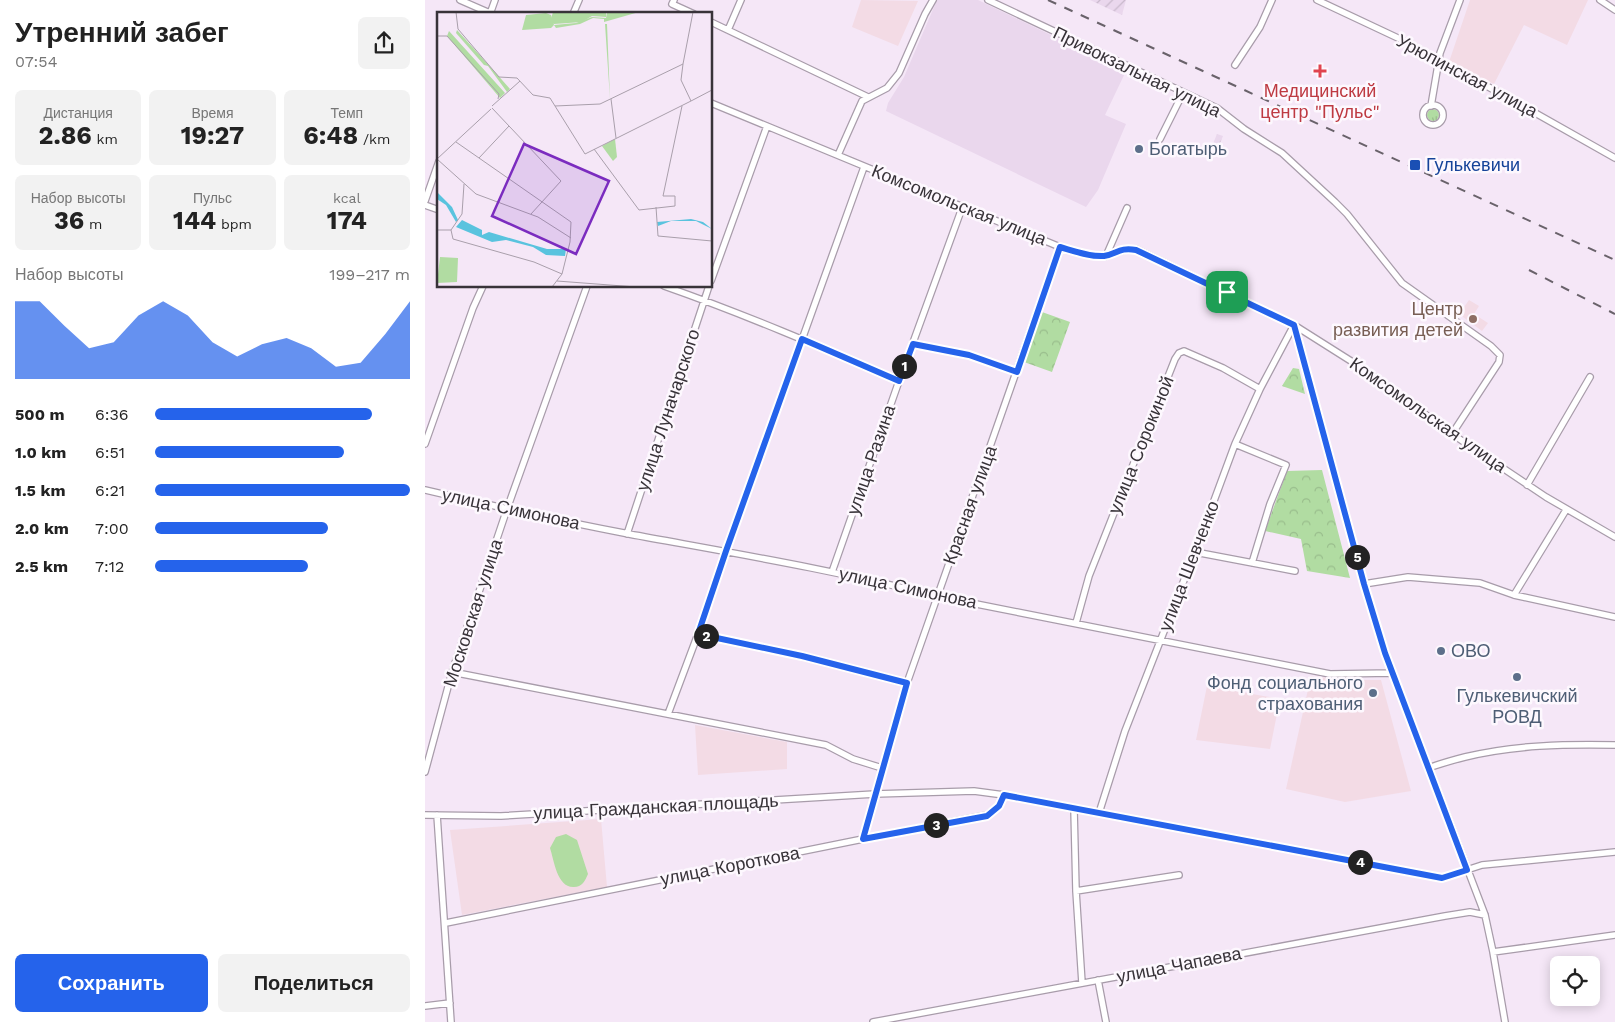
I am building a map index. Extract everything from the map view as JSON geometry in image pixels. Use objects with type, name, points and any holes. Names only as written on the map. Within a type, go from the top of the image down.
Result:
[{"type":"street","points":[[460,0],[489,12]]},
{"type":"street","points":[[491,12],[495,0]]},
{"type":"street","points":[[574,12],[579,0]]},
{"type":"street","points":[[674,0],[673,4],[690,12]]},
{"type":"street","points":[[728,30],[741,0]]},
{"type":"street","points":[[838,155],[862,101],[887,88],[899,73],[933,0]]},
{"type":"street","name":"Привокзальная улица","points":[[988,0],[1217,108],[1244,129],[1282,153],[1347,214],[1402,283],[1501,355],[1495,368],[1452,434]]},
{"type":"street","points":[[1235,65],[1260,27],[1272,0]]},
{"type":"street","name":"Урюпинская улица","points":[[1317,0],[1400,39],[1615,158]]},
{"type":"street","points":[[1431,106],[1440,53],[1460,0]]},
{"type":"street","points":[[1600,0],[1615,10]]},
{"type":"street","points":[[713,23],[868,97]]},
{"type":"street","points":[[1160,139],[1183,93]]},
{"type":"street","name":"Комсомольская улица","points":[[713,104],[1060,247],[1089,255],[1106,256],[1126,248],[1136,250],[1294,325],[1362,368],[1452,434],[1566,510],[1613,536]]},
{"type":"street","points":[[713,275],[767,126]]},
{"type":"street","points":[[437,167],[425,203],[437,209]]},
{"type":"street","points":[[668,714],[864,167]]},
{"type":"street","name":"улица Разина","points":[[832,572],[962,208]]},
{"type":"street","points":[[1106,256],[1127,208]]},
{"type":"street","name":"Красная улица","points":[[863,839],[907,683],[1060,247]]},
{"type":"street","points":[[425,444],[473,308],[482,288]]},
{"type":"street","name":"Московская улица","points":[[425,772],[452,672],[507,508],[586,288]]},
{"type":"street","points":[[671,288],[802,339],[899,381]]},
{"type":"street","name":"улица Луначарского","points":[[627,534],[708,288]]},
{"type":"street","points":[[1294,325],[1364,584],[1392,672],[1485,915],[1505,1022]]},
{"type":"street","name":"улица Шевченко","points":[[1099,813],[1125,731],[1235,444],[1260,389],[1294,325]]},
{"type":"street","points":[[913,344],[969,355],[1017,372]]},
{"type":"street","name":"улица Сорокиной","points":[[1076,623],[1089,576],[1179,353],[1184,351],[1223,368],[1260,389]]},
{"type":"street","points":[[1527,484],[1590,377]]},
{"type":"street","points":[[1235,444],[1285,465],[1270,504],[1252,563]]},
{"type":"street","name":"улица Симонова","points":[[425,490],[627,534],[832,572],[936,596],[1330,674],[1392,672]]},
{"type":"street","points":[[1514,595],[1566,510]]},
{"type":"street","points":[[1613,536],[1615,527]]},
{"type":"street","points":[[1195,552],[1295,571]]},
{"type":"street","points":[[1364,584],[1408,577],[1480,583],[1514,595],[1615,617]]},
{"type":"street","points":[[698,634],[802,656],[907,683]]},
{"type":"street","points":[[452,672],[827,745],[853,759],[882,768]]},
{"type":"street","points":[[1428,768],[1465,757],[1510,749],[1569,745],[1615,746]]},
{"type":"street","points":[[875,794],[974,791],[1004,795],[1442,878],[1482,865],[1615,852]]},
{"type":"street","name":"улица Гражданская площадь","points":[[437,815],[501,816],[875,794]]},
{"type":"street","name":"улица Короткова","points":[[446,923],[987,816],[999,806],[1004,795]]},
{"type":"street","points":[[1074,809],[1076,891],[1082,983]]},
{"type":"street","points":[[425,815],[437,815],[446,923],[451,1022]]},
{"type":"street","points":[[1076,891],[1179,875]]},
{"type":"street","name":"улица Чапаева","points":[[873,1022],[1445,916],[1470,912],[1485,915]]},
{"type":"street","points":[[1493,952],[1615,934]]},
{"type":"street","points":[[1098,980],[1106,1022]]},
{"type":"street","points":[[425,1006],[450,1003]]},
{"type":"shaded area","points":[[861,0],[918,1],[898,46],[852,27]]},
{"type":"shaded area","points":[[937,0],[978,0],[1126,71],[1105,115],[1126,124],[1098,190],[1086,207],[886,111],[888,103],[904,77]]},
{"type":"shaded area","points":[[1090,0],[1126,0],[1122,15]]},
{"type":"shaded area","points":[[1470,0],[1588,0],[1567,45],[1524,25],[1494,84],[1449,62]]},
{"type":"shaded area","points":[[1217,134],[1223,136],[1216,153],[1210,151]]},
{"type":"shaded area","name":"Центр развития детей","points":[[1469,300],[1479,306],[1474,314],[1488,323],[1482,331],[1459,314]]},
{"type":"shaded area","points":[[1311,676],[1348,680],[1381,680],[1411,791],[1345,802],[1286,789]]},
{"type":"shaded area","points":[[1207,686],[1280,699],[1270,749],[1196,740]]},
{"type":"shaded area","points":[[695,725],[787,742],[787,769],[698,775]]},
{"type":"shaded area","points":[[601,819],[607,887],[462,915],[450,830]]},
{"type":"green space","points":[[1431,109],[1435,109],[1439,115],[1435,121],[1431,121],[1427,117],[1427,113]]},
{"type":"green space","points":[[1042,312],[1070,322],[1052,372],[1024,362]]},
{"type":"green space","points":[[1293,368],[1299,369],[1305,394],[1282,386]]},
{"type":"green space","points":[[1322,470],[1350,578],[1307,571],[1301,539],[1265,531],[1287,471]]},
{"type":"green space","points":[[566,834],[577,840],[588,874],[583,883],[577,887],[568,886],[560,878],[550,848],[556,837]]},
{"type":"railway","points":[[1048,0],[1615,260]]},
{"type":"railway","points":[[1529,270],[1615,314]]},
{"type":"place","name":"Медицинский центр \"Пульс\"","points":[[1320,71]]},
{"type":"place","name":"Богатырь","points":[[1139,149]]},
{"type":"place","name":"Гулькевичи","points":[[1415,165]]},
{"type":"place","name":"Центр развития детей","points":[[1473,319]]},
{"type":"place","name":"ОВО","points":[[1441,651]]},
{"type":"place","name":"Гулькевичский РОВД","points":[[1517,677]]},
{"type":"place","name":"Фонд социального страхования","points":[[1373,693]]},
{"type":"route","points":[[1060,247],[1089,255],[1106,256],[1126,248],[1136,250],[1227,292],[1294,325],[1364,584],[1385,653],[1467,870],[1442,878],[1004,795],[999,806],[987,816],[863,839],[907,683],[802,656],[698,634],[802,339],[899,381],[913,344],[969,355],[1017,372],[1060,247]]}]
